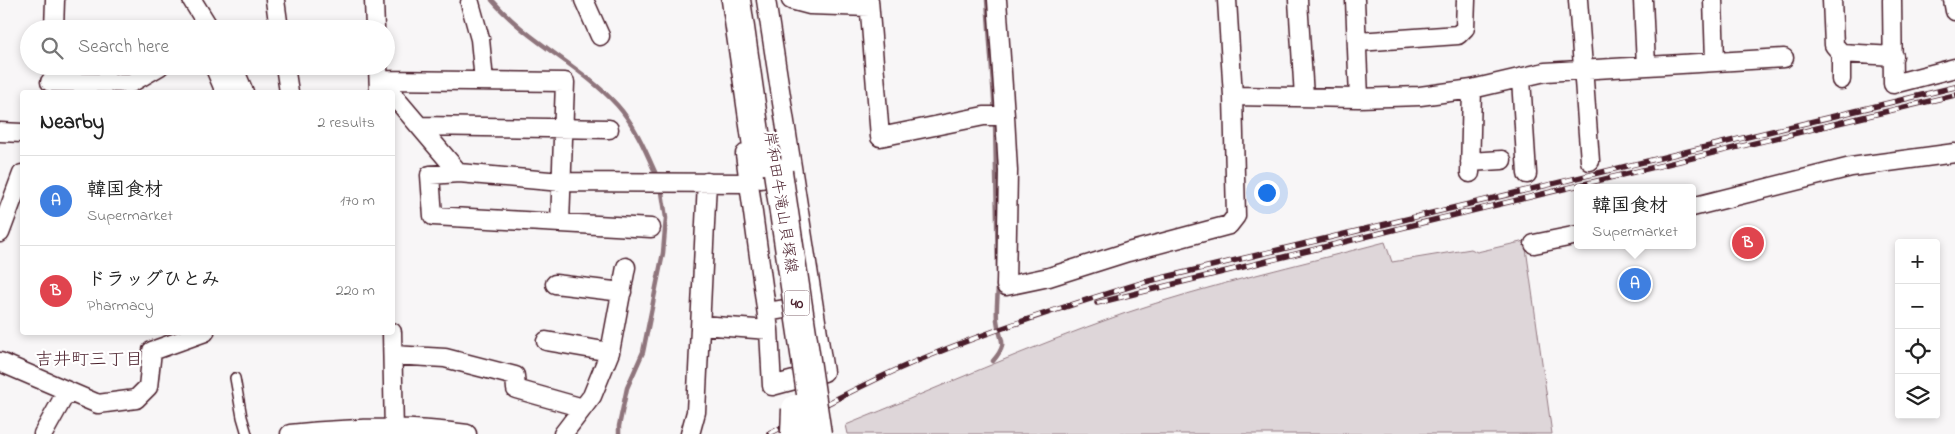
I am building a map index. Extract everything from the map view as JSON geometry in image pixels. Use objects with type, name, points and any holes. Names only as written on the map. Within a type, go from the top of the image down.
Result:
[{"type":"main road","name":"岸和田牛滝山貝塚線","points":[[736,0],[800,420],[817,434]]},
{"type":"main road","name":"岸和田牛滝山貝塚線","points":[[752,0],[762,176]]},
{"type":"main road","points":[[800,420],[822,434]]},
{"type":"street","points":[[54,20],[55,0]]},
{"type":"street","points":[[192,0],[204,20]]},
{"type":"street","points":[[275,0],[278,20]]},
{"type":"street","points":[[374,0],[375,20]]},
{"type":"street","points":[[584,0],[600,36]]},
{"type":"street","points":[[724,0],[762,176],[766,312],[769,330],[772,386],[824,372],[766,0]]},
{"type":"street","points":[[791,0],[810,5],[869,3],[880,137],[984,116],[1005,116]]},
{"type":"street","points":[[997,0],[1008,172],[1006,286],[1049,277],[1128,252],[1229,225],[1236,216],[1233,96],[1227,0]]},
{"type":"street","points":[[1298,0],[1304,97]]},
{"type":"street","points":[[1355,0],[1359,98]]},
{"type":"street","points":[[1358,42],[1458,35],[1465,28],[1466,0]]},
{"type":"street","points":[[1578,0],[1585,71],[1590,161]]},
{"type":"street","points":[[1643,0],[1646,66]]},
{"type":"street","points":[[1713,0],[1715,61]]},
{"type":"street","points":[[1832,0],[1834,45],[1841,53],[1842,80]]},
{"type":"street","points":[[1892,0],[1893,84],[1955,68]]},
{"type":"street","points":[[1953,0],[1955,11]]},
{"type":"street","points":[[470,2],[480,39],[484,81]]},
{"type":"street","points":[[1841,53],[1894,56]]},
{"type":"street","points":[[1233,96],[1359,98],[1420,96],[1472,89],[1545,72],[1784,58]]},
{"type":"street","points":[[50,80],[131,83],[145,75]]},
{"type":"street","points":[[218,75],[225,90]]},
{"type":"street","points":[[237,75],[243,90]]},
{"type":"street","points":[[286,75],[289,90]]},
{"type":"street","points":[[1521,79],[1527,174]]},
{"type":"street","points":[[383,84],[484,81],[565,82],[560,223]]},
{"type":"street","points":[[1472,89],[1470,167],[1502,160]]},
{"type":"street","points":[[395,98],[459,173]]},
{"type":"street","points":[[419,126],[609,129]]},
{"type":"street","points":[[0,132],[20,133]]},
{"type":"street","points":[[1696,206],[1851,167],[1955,152]]},
{"type":"street","points":[[651,228],[433,216],[430,175],[459,173],[561,182],[707,182],[762,176]]},
{"type":"street","points":[[0,233],[20,179]]},
{"type":"street","points":[[690,434],[696,412],[707,182]]},
{"type":"street","points":[[1534,244],[1574,235]]},
{"type":"street","points":[[563,434],[592,396],[610,352],[626,267]]},
{"type":"street","points":[[555,284],[622,292]]},
{"type":"street","points":[[766,312],[814,304]]},
{"type":"street","points":[[701,325],[769,330]]},
{"type":"street","points":[[0,362],[98,404],[136,399],[148,387],[152,351],[197,335]]},
{"type":"street","points":[[392,335],[394,431]]},
{"type":"street","points":[[546,341],[610,352]]},
{"type":"street","points":[[393,355],[445,358],[515,376],[516,389],[583,408]]},
{"type":"street","points":[[42,434],[67,391]]},
{"type":"street","points":[[290,434],[394,431],[447,431],[467,434]]},
{"type":"lane","points":[[235,378],[247,434]]},
{"type":"shaded area","points":[[1525,241],[1552,434],[848,434],[846,425],[984,368],[1123,314],[1188,294],[1385,242],[1392,262],[1471,249],[1477,252]]},
{"type":"waterway","points":[[492,0],[506,15],[587,78],[617,105],[635,131],[658,179]]},
{"type":"waterway","points":[[987,0],[995,113]]},
{"type":"waterway","points":[[995,121],[998,271]]},
{"type":"waterway","points":[[619,434],[627,388],[643,352],[663,253],[666,218],[661,186]]},
{"type":"waterway","points":[[993,361],[1002,345],[997,320],[998,284]]},
{"type":"railway","points":[[769,434],[868,383],[929,356],[1036,316],[1145,282],[1955,87]]},
{"type":"railway","points":[[1584,184],[1955,95]]},
{"type":"railway","points":[[1097,303],[1574,186]]},
{"type":"place","name":"ドラッグひとみ","points":[[1748,243]]},
{"type":"place","name":"韓国食材","points":[[1635,284]]},
{"type":"district","name":"吉井町三丁目","points":[[89,359]]}]
